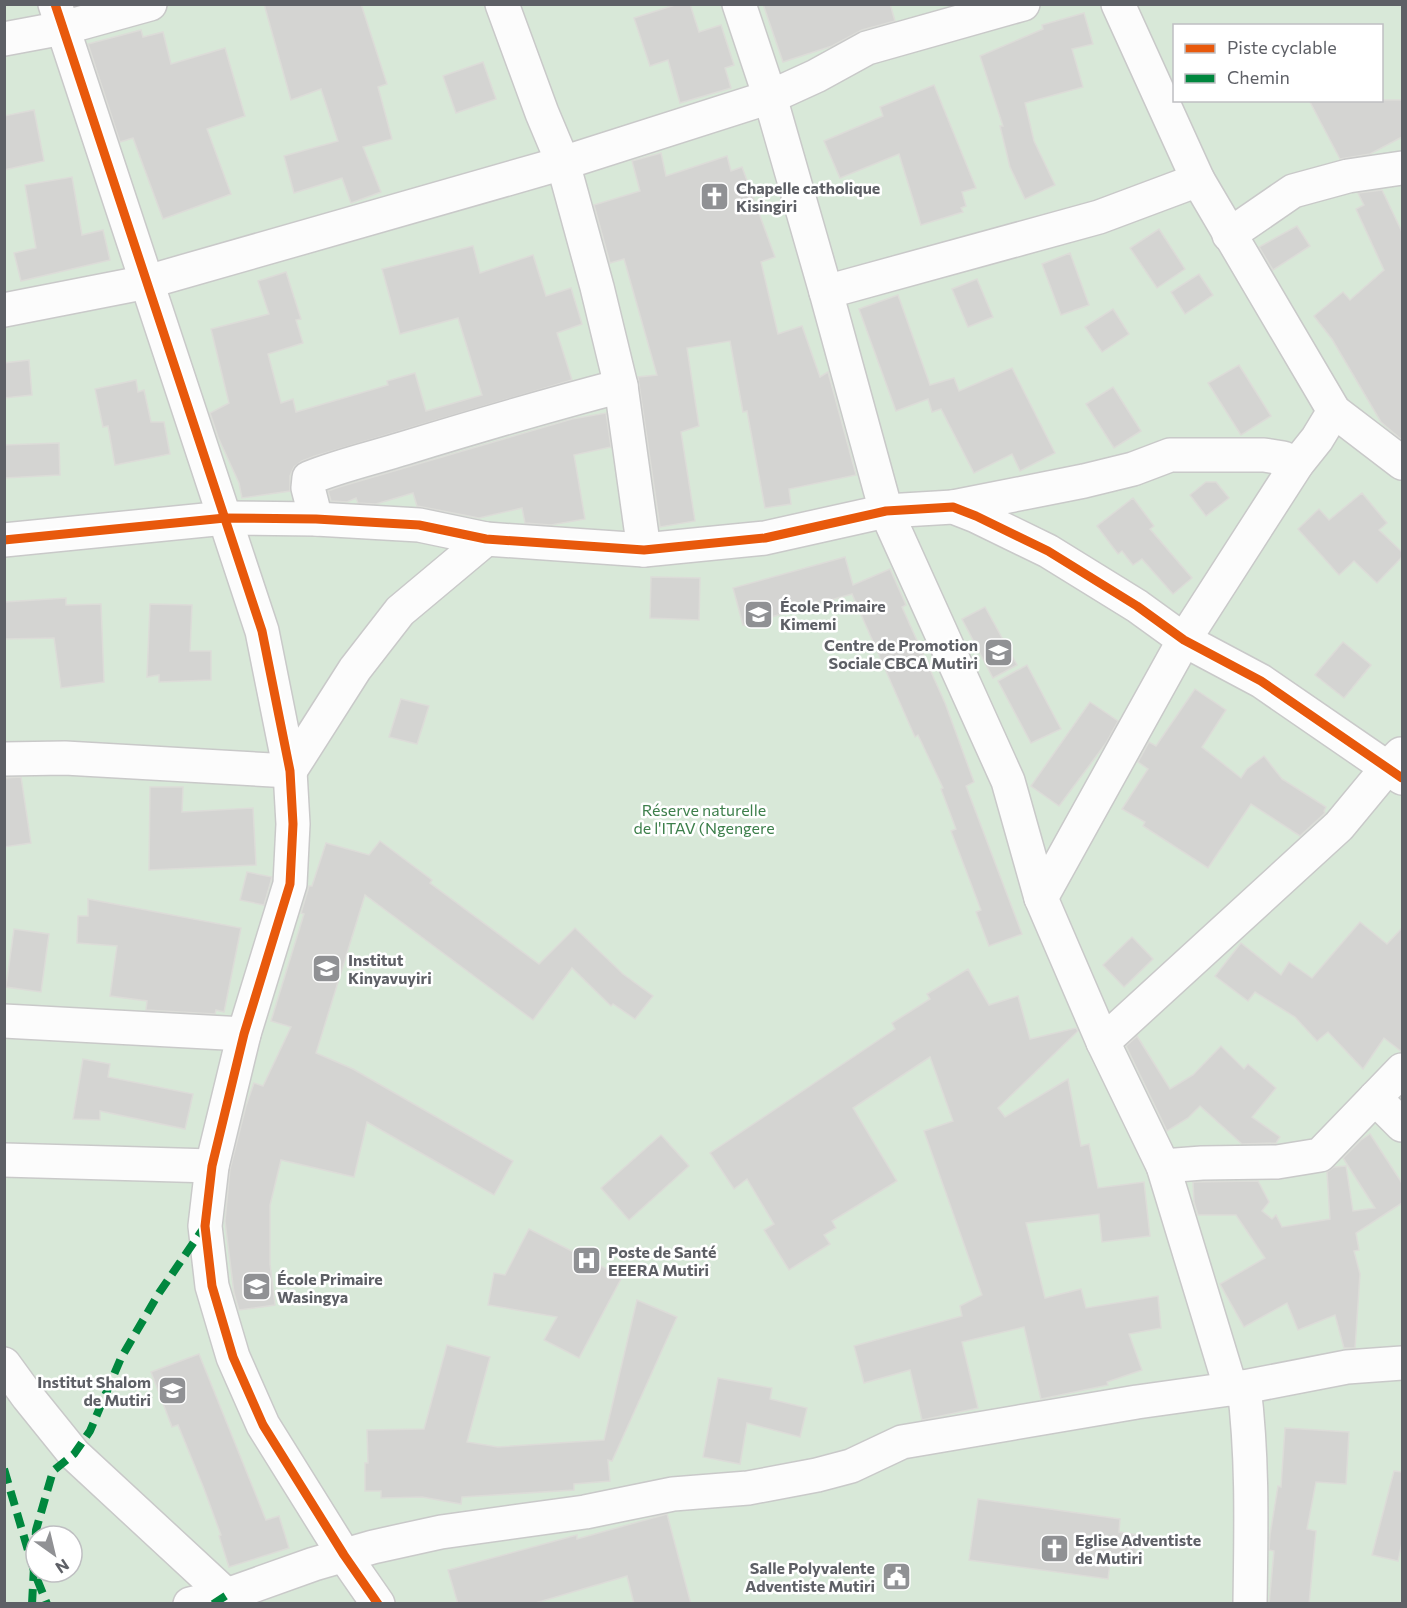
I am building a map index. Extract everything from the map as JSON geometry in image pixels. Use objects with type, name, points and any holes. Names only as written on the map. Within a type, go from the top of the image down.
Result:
[{"type":"street","points":[[4,39],[59,16],[150,4]]},
{"type":"street","points":[[502,4],[563,164],[597,287],[621,386],[644,550]]},
{"type":"street","points":[[740,4],[770,97],[886,511],[1008,781],[1041,898],[1103,1042],[1163,1166],[1237,1388],[1249,1431],[1250,1604]]},
{"type":"street","points":[[4,310],[147,282],[563,164],[770,97],[816,76],[867,48],[1023,4]]},
{"type":"street","points":[[1118,4],[1198,180],[1334,411],[1402,464]]},
{"type":"street","points":[[59,16],[262,631],[290,771],[293,824],[290,884],[244,1034],[212,1166],[205,1226],[212,1286],[234,1357],[262,1425],[344,1555],[378,1604]]},
{"type":"street","points":[[1229,235],[1293,191],[1348,176],[1402,168]]},
{"type":"street","points":[[826,292],[1099,218],[1198,180]]},
{"type":"street","points":[[316,519],[308,488],[309,478],[338,466],[396,451],[539,407],[621,386]]},
{"type":"street","points":[[1041,898],[1184,640],[1297,464],[1317,439],[1334,411]]},
{"type":"street","points":[[4,540],[225,518],[316,519],[419,525],[486,539],[644,550],[765,538],[886,511],[953,507],[1133,469],[1170,455],[1264,455],[1283,458],[1297,464]]},
{"type":"street","points":[[953,507],[1048,551],[1137,606],[1184,640],[1261,681],[1397,766],[1339,826],[1103,1042]]},
{"type":"street","points":[[290,771],[355,669],[400,611],[486,539]]},
{"type":"street","points":[[4,759],[65,758],[290,771]]},
{"type":"street","points":[[4,1021],[244,1034]]},
{"type":"street","points":[[1163,1166],[1277,1162],[1320,1155],[1402,1070]]},
{"type":"street","points":[[1375,1098],[1402,1125]]},
{"type":"street","points":[[4,1160],[212,1166]]},
{"type":"street","points":[[190,1604],[232,1599],[344,1555],[441,1532],[585,1512],[673,1494],[748,1488],[851,1466],[902,1442],[1137,1402],[1237,1388],[1347,1367],[1402,1363]]},
{"type":"street","points":[[4,1364],[74,1454],[232,1599]]},
{"type":"green space","name":"Réserve naturelle de l'ITAV (Ngengere","points":[[5,5],[1402,5],[1402,1603],[5,1603]]},
{"type":"building","points":[[264,4],[361,4],[387,84],[378,87],[392,139],[363,147],[381,192],[351,203],[342,178],[294,193],[284,156],[338,141],[321,89],[291,100]]},
{"type":"building","points":[[678,4],[690,4],[699,32],[721,25],[734,65],[725,68],[731,88],[680,103],[668,60],[650,66],[634,18]]},
{"type":"building","points":[[763,4],[890,4],[895,21],[862,30],[832,46],[783,62]]},
{"type":"building","points":[[1084,13],[1093,44],[1072,49],[1083,87],[1025,103],[1034,141],[1055,185],[1025,199],[1010,167],[1000,126],[1003,126],[980,56],[1043,29],[1042,25]]},
{"type":"building","points":[[141,30],[143,37],[163,32],[171,64],[225,48],[245,116],[207,129],[231,194],[163,219],[133,138],[120,142],[88,44]]},
{"type":"building","points":[[483,62],[496,99],[456,113],[443,76]]},
{"type":"building","points":[[934,85],[976,188],[962,192],[966,206],[961,208],[963,212],[921,225],[899,154],[840,178],[824,141],[883,116],[880,107]]},
{"type":"building","points":[[1402,100],[1402,137],[1370,154],[1340,159],[1310,102]]},
{"type":"building","points":[[34,110],[44,161],[4,170],[4,116]]},
{"type":"building","points":[[661,153],[666,176],[727,156],[731,171],[742,167],[775,257],[761,262],[778,334],[802,326],[820,377],[828,372],[856,475],[789,489],[791,504],[765,508],[747,411],[743,412],[730,341],[687,348],[699,426],[681,432],[695,521],[660,527],[638,377],[657,375],[624,259],[610,263],[594,205],[640,191],[632,161]]},
{"type":"building","points":[[72,177],[82,235],[103,230],[110,260],[21,281],[14,253],[36,248],[25,185]]},
{"type":"building","points":[[1382,190],[1402,232],[1402,440],[1381,422],[1332,339],[1314,316],[1343,292],[1350,300],[1384,270],[1356,209],[1364,205],[1358,193]]},
{"type":"building","points":[[1297,226],[1310,246],[1273,270],[1259,247]]},
{"type":"building","points":[[1159,229],[1185,269],[1157,288],[1130,248]]},
{"type":"building","points":[[473,246],[480,273],[533,255],[546,296],[571,288],[582,324],[557,333],[572,380],[315,456],[294,467],[290,476],[290,491],[242,498],[239,483],[210,413],[229,403],[211,329],[269,314],[258,281],[286,272],[301,319],[296,320],[303,343],[268,354],[281,403],[293,399],[296,412],[388,385],[387,381],[415,373],[426,411],[482,395],[458,318],[400,334],[382,269]]},
{"type":"building","points":[[1070,253],[1089,305],[1061,315],[1042,264]]},
{"type":"building","points":[[1199,274],[1213,295],[1185,314],[1171,292]]},
{"type":"building","points":[[977,279],[993,317],[968,327],[952,289]]},
{"type":"building","points":[[898,295],[930,385],[954,378],[959,391],[1012,368],[1055,453],[1020,471],[1012,454],[974,473],[941,409],[932,412],[928,399],[896,411],[859,309]]},
{"type":"building","points":[[1113,309],[1129,334],[1102,352],[1085,327]]},
{"type":"building","points":[[29,360],[32,395],[4,398],[4,363]]},
{"type":"building","points":[[1239,365],[1271,416],[1241,435],[1208,383]]},
{"type":"building","points":[[136,380],[138,392],[144,390],[151,422],[164,422],[170,454],[115,465],[108,426],[103,427],[95,389]]},
{"type":"building","points":[[1113,387],[1141,431],[1114,448],[1086,404]]},
{"type":"building","points":[[606,413],[611,447],[574,455],[585,519],[551,525],[525,523],[522,508],[479,518],[417,506],[413,493],[376,504],[358,503],[356,498],[347,502],[331,501],[328,491],[339,487],[572,419]]},
{"type":"building","points":[[59,443],[60,475],[4,478],[4,445]]},
{"type":"building","points":[[1206,482],[1216,482],[1229,498],[1206,516],[1190,495]]},
{"type":"building","points":[[1362,493],[1387,523],[1379,530],[1402,552],[1402,557],[1377,583],[1354,561],[1339,575],[1298,529],[1319,509],[1329,520]]},
{"type":"building","points":[[1133,498],[1154,526],[1150,529],[1192,578],[1173,594],[1142,559],[1133,565],[1122,551],[1118,554],[1097,526]]},
{"type":"building","points":[[845,557],[853,585],[890,569],[906,605],[902,607],[945,703],[974,782],[966,786],[1022,934],[989,946],[976,912],[981,910],[951,831],[956,829],[941,789],[943,788],[918,735],[915,737],[852,594],[743,625],[733,588]]},
{"type":"building","points":[[651,577],[700,578],[699,620],[650,618]]},
{"type":"building","points":[[66,598],[66,605],[101,604],[104,682],[61,688],[54,638],[4,639],[4,602]]},
{"type":"building","points":[[150,604],[192,605],[190,651],[211,651],[211,680],[159,682],[159,675],[147,677]]},
{"type":"building","points":[[985,607],[1017,665],[993,678],[962,619]]},
{"type":"building","points":[[1343,642],[1371,665],[1344,698],[1315,675]]},
{"type":"building","points":[[1027,665],[1061,729],[1031,743],[998,681]]},
{"type":"building","points":[[1195,689],[1226,710],[1202,747],[1241,778],[1247,769],[1264,756],[1282,779],[1326,807],[1325,813],[1300,836],[1251,804],[1208,868],[1143,826],[1145,822],[1122,809],[1148,769],[1138,762],[1149,742],[1156,746]]},
{"type":"building","points":[[401,699],[429,706],[417,744],[389,737]]},
{"type":"building","points":[[1090,702],[1118,721],[1106,743],[1059,806],[1031,786]]},
{"type":"building","points":[[21,777],[31,843],[4,847],[4,778]]},
{"type":"building","points":[[150,787],[183,787],[182,812],[253,808],[256,865],[149,870]]},
{"type":"building","points":[[380,841],[432,880],[430,883],[539,964],[575,928],[623,974],[653,996],[635,1019],[613,1004],[611,1006],[572,968],[533,1020],[365,895],[316,1053],[353,1069],[513,1161],[494,1195],[367,1122],[354,1177],[281,1160],[270,1205],[270,1264],[275,1305],[239,1310],[234,1293],[225,1221],[230,1169],[254,1083],[263,1086],[291,1027],[271,1021],[304,914],[301,913],[309,886],[312,886],[326,843],[369,855]]},
{"type":"building","points":[[247,872],[272,877],[264,905],[240,900]]},
{"type":"building","points":[[88,899],[241,928],[224,1012],[216,1010],[215,1014],[146,1010],[147,1001],[110,996],[117,946],[77,943],[78,916],[88,916]]},
{"type":"building","points":[[1360,922],[1387,944],[1402,928],[1402,1052],[1384,1038],[1363,1069],[1328,1032],[1317,1041],[1295,1017],[1255,992],[1248,1001],[1215,976],[1241,943],[1281,975],[1289,962],[1312,978]]},
{"type":"building","points":[[14,929],[49,934],[41,992],[6,987]]},
{"type":"building","points":[[1132,937],[1153,959],[1124,987],[1103,965]]},
{"type":"building","points":[[968,969],[989,1005],[1018,996],[1030,1039],[1076,1028],[1078,1031],[998,1108],[1005,1117],[1068,1079],[1081,1146],[1089,1144],[1098,1188],[1144,1182],[1150,1236],[1102,1242],[1099,1214],[1026,1223],[1045,1298],[1081,1289],[1086,1308],[1158,1296],[1161,1328],[1129,1334],[1142,1370],[1107,1382],[1108,1385],[1041,1399],[1024,1327],[962,1342],[978,1408],[922,1420],[910,1370],[864,1383],[854,1346],[962,1316],[960,1306],[982,1295],[924,1131],[953,1121],[930,1057],[853,1108],[897,1181],[832,1221],[836,1228],[824,1235],[830,1244],[789,1270],[764,1230],[774,1224],[747,1179],[734,1189],[710,1153],[895,1029],[892,1023],[930,999],[927,994]]},
{"type":"building","points":[[1137,1036],[1170,1089],[1193,1075],[1221,1046],[1244,1069],[1248,1064],[1276,1088],[1252,1117],[1280,1137],[1276,1143],[1242,1144],[1200,1106],[1188,1118],[1167,1131],[1126,1046]]},
{"type":"building","points":[[83,1059],[110,1064],[108,1077],[193,1094],[185,1129],[100,1111],[100,1120],[73,1119]]},
{"type":"building","points":[[1370,1134],[1402,1183],[1402,1203],[1356,1233],[1359,1250],[1354,1251],[1360,1274],[1355,1348],[1344,1348],[1335,1315],[1298,1330],[1287,1303],[1244,1327],[1220,1284],[1265,1258],[1236,1215],[1198,1215],[1194,1202],[1193,1182],[1258,1181],[1269,1202],[1262,1211],[1272,1219],[1276,1215],[1282,1227],[1330,1219],[1327,1172],[1334,1167],[1346,1166],[1353,1211],[1375,1208],[1343,1158]]},
{"type":"building","points":[[661,1135],[689,1166],[629,1220],[601,1188]]},
{"type":"building","points":[[529,1229],[622,1277],[579,1358],[544,1340],[557,1317],[488,1305],[494,1273],[505,1275]]},
{"type":"building","points":[[637,1300],[677,1317],[612,1461],[608,1460],[610,1481],[574,1484],[574,1490],[462,1497],[461,1504],[422,1497],[381,1498],[381,1491],[365,1491],[365,1463],[368,1463],[367,1430],[424,1429],[447,1345],[490,1357],[467,1442],[498,1447],[604,1440]]},
{"type":"building","points":[[199,1354],[266,1520],[279,1516],[289,1548],[229,1567],[219,1536],[221,1535],[203,1486],[178,1425],[172,1427],[151,1372]]},
{"type":"building","points":[[718,1378],[772,1388],[770,1399],[807,1408],[800,1437],[747,1423],[740,1464],[703,1457]]},
{"type":"building","points":[[1285,1428],[1349,1432],[1346,1484],[1316,1482],[1307,1529],[1316,1531],[1309,1604],[1269,1604],[1274,1551],[1269,1550],[1270,1535],[1278,1486],[1281,1487]]},
{"type":"building","points":[[1394,1471],[1402,1472],[1402,1543],[1398,1561],[1372,1555]]},
{"type":"building","name":"Eglise Adventiste de Mutiri","points":[[978,1499],[1120,1519],[1119,1532],[1138,1535],[1134,1565],[1110,1563],[1108,1579],[969,1560]]},
{"type":"building","points":[[667,1514],[691,1604],[634,1604],[627,1576],[532,1604],[458,1604],[448,1570],[577,1535],[577,1539]]},
{"type":"marked path","points":[[32,1604],[36,1530],[53,1471],[74,1454],[90,1431],[121,1358],[159,1293],[205,1226]]},
{"type":"marked path","points":[[4,1469],[35,1574],[47,1604]]},
{"type":"marked path","points":[[213,1604],[227,1595]]},
{"type":"cycle path","points":[[55,4],[262,631],[290,771],[293,824],[290,884],[244,1034],[212,1166],[205,1226],[212,1286],[233,1357],[263,1425],[344,1555],[378,1604]]},
{"type":"cycle path","points":[[4,540],[225,518],[316,519],[419,525],[486,539],[644,550],[765,538],[886,511],[953,507],[1048,551],[1137,606],[1184,640],[1261,681],[1402,778]]},
{"type":"place","name":"Chapelle catholique Kisingiri","points":[[715,196]]},
{"type":"place","name":"École Primaire Kimemi","points":[[759,614]]},
{"type":"place","name":"Centre de Promotion Sociale CBCA Mutiri","points":[[999,653]]},
{"type":"place","name":"Institut Kinyavuyiri","points":[[327,968]]},
{"type":"place","name":"Poste de Santé EEERA Mutiri","points":[[587,1260]]},
{"type":"place","name":"École Primaire Wasingya","points":[[256,1287]]},
{"type":"place","name":"Institut Shalom de Mutiri","points":[[172,1390]]},
{"type":"place","name":"Eglise Adventiste de Mutiri","points":[[1054,1548]]},
{"type":"place","name":"Salle Polyvalente Adventiste Mutiri","points":[[896,1576]]}]
